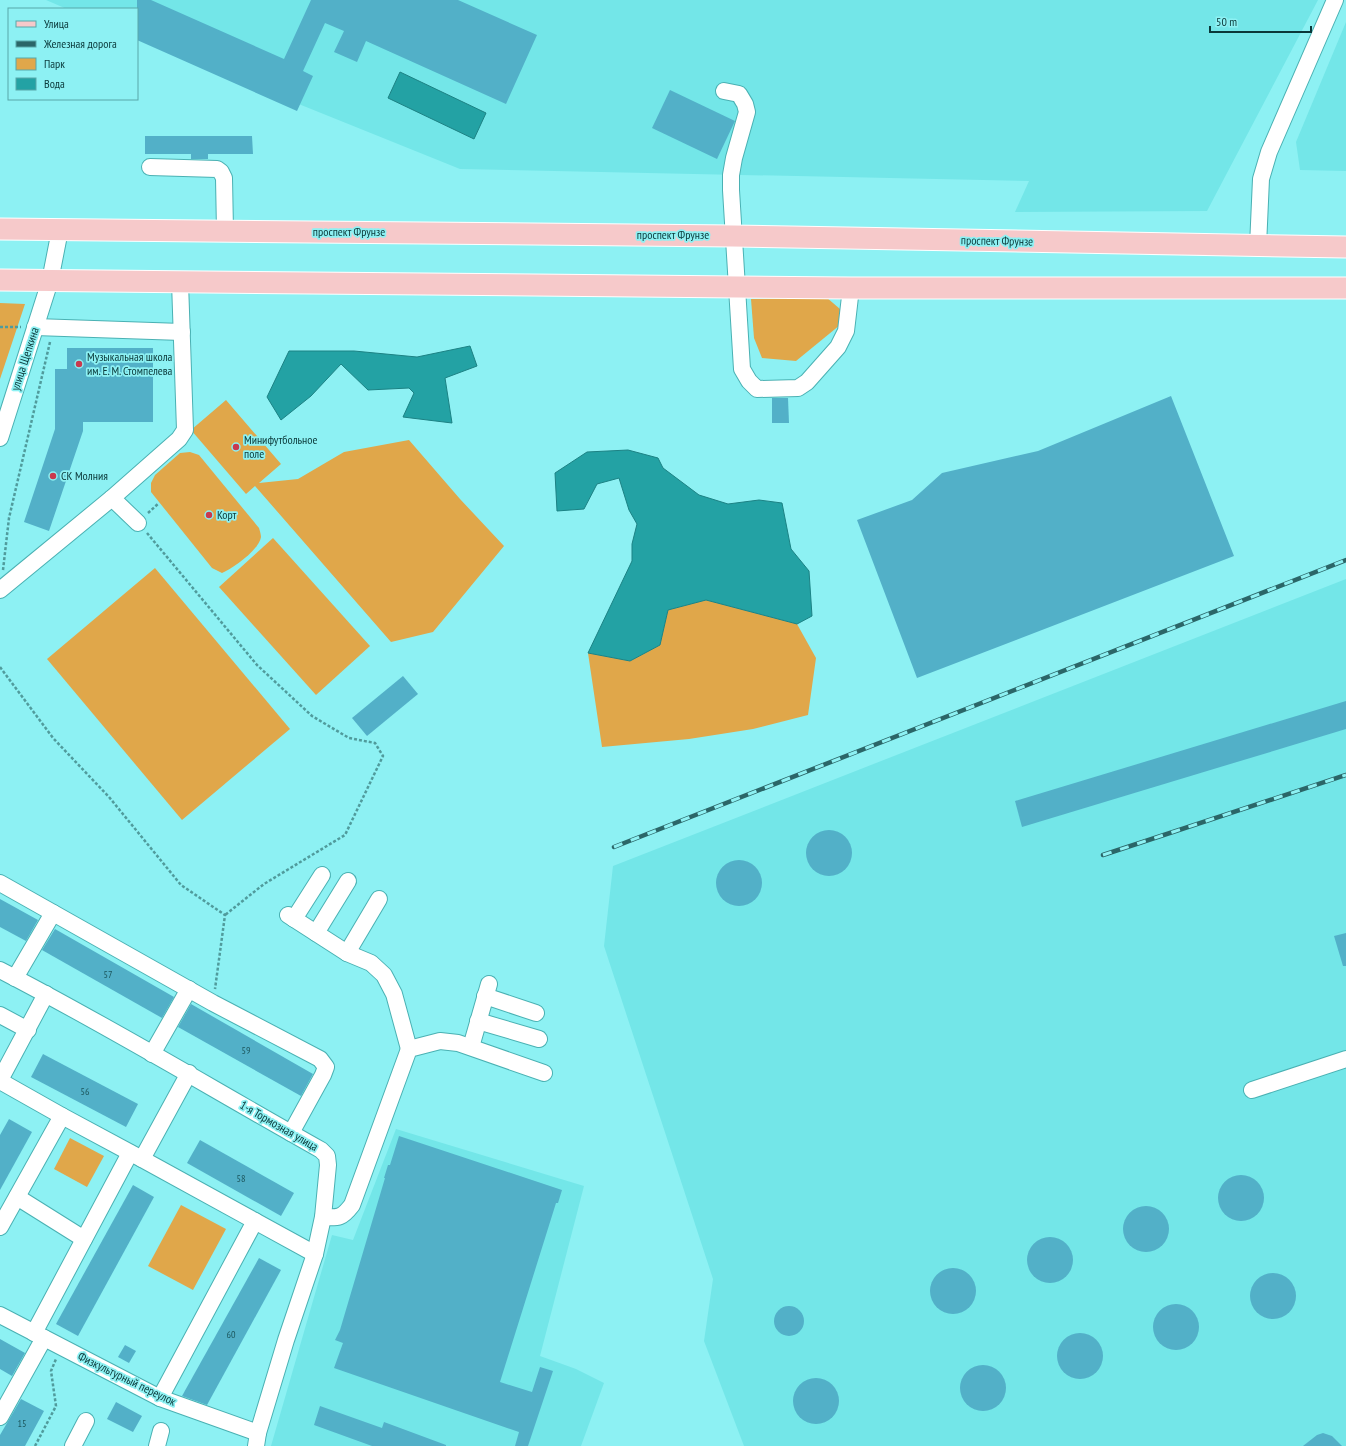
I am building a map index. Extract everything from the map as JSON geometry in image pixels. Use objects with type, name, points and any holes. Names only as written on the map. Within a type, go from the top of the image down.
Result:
[{"type":"main road","name":"проспект Фрунзе","points":[[0,229],[733,236],[1346,247]]},
{"type":"main road","points":[[0,280],[851,288],[1346,288]]},
{"type":"street","points":[[1258,246],[1261,179],[1269,152],[1335,0]]},
{"type":"street","points":[[724,91],[739,94],[745,104],[747,112],[739,145],[734,158],[731,175],[733,236],[742,369],[749,381],[758,389],[798,388],[807,382],[838,347],[846,331],[851,288]]},
{"type":"street","points":[[150,167],[217,169],[221,172],[224,178],[225,231]]},
{"type":"street","name":"улица Щепкина","points":[[0,438],[50,280],[60,230]]},
{"type":"street","points":[[0,589],[112,498],[179,439],[185,430],[180,282]]},
{"type":"street","points":[[35,328],[182,332]]},
{"type":"street","points":[[112,498],[138,523]]},
{"type":"street","points":[[322,875],[291,917],[348,953],[370,963],[384,974],[394,994],[409,1049],[352,1205],[345,1215],[336,1218],[323,1217]]},
{"type":"street","points":[[316,932],[348,881]]},
{"type":"street","points":[[0,883],[213,1003],[320,1059],[326,1067],[323,1075],[291,1133]]},
{"type":"street","points":[[348,953],[379,899]]},
{"type":"street","points":[[15,978],[53,912]]},
{"type":"street","name":"1-я Тормозная улица","points":[[0,970],[189,1073],[321,1150],[327,1156],[328,1165],[323,1217],[315,1254],[286,1340],[257,1440]]},
{"type":"street","points":[[152,1054],[189,989]]},
{"type":"street","points":[[471,1047],[487,990],[536,1013]]},
{"type":"street","points":[[46,994],[0,1080],[62,1116],[315,1254]]},
{"type":"street","points":[[0,1015],[28,1030]]},
{"type":"street","points":[[478,1021],[539,1039]]},
{"type":"street","points":[[409,1049],[440,1041],[458,1043],[544,1073]]},
{"type":"street","points":[[1252,1090],[1346,1059]]},
{"type":"street","points":[[0,1417],[84,1239],[189,1073]]},
{"type":"street","points":[[0,1227],[62,1116]]},
{"type":"street","points":[[17,1197],[84,1239]]},
{"type":"street","points":[[160,1398],[255,1221]]},
{"type":"street","name":"Физкультурный переулок","points":[[0,1315],[160,1398],[257,1440]]},
{"type":"street","points":[[73,1446],[86,1421]]},
{"type":"path","points":[[0,327],[35,328]]},
{"type":"path","points":[[0,589],[9,518],[53,328]]},
{"type":"path","points":[[159,503],[138,523],[257,665],[312,716],[349,738],[375,742],[383,756],[345,835],[264,884],[225,915],[213,1003]]},
{"type":"path","points":[[0,667],[53,738],[109,797],[181,885],[225,915]]},
{"type":"path","points":[[35,1446],[56,1406],[51,1371],[62,1348]]},
{"type":"shaded area","points":[[46,0],[1318,0],[1207,211],[1015,212],[1029,181],[460,169],[160,48],[138,11],[138,8],[65,8]]},
{"type":"shaded area","points":[[1346,22],[1346,171],[1300,170],[1296,142]]},
{"type":"shaded area","points":[[1346,579],[1346,1446],[744,1446],[704,1341],[713,1279],[604,946],[613,866]]},
{"type":"shaded area","points":[[396,1129],[584,1186],[540,1356],[576,1369],[604,1383],[581,1446],[271,1446],[332,1235],[353,1240]]},
{"type":"green space","points":[[826,297],[840,309],[840,325],[796,361],[762,358],[754,338],[751,299]]},
{"type":"green space","points":[[0,303],[25,304],[0,379]]},
{"type":"green space","points":[[226,400],[281,464],[259,483],[298,479],[344,452],[409,440],[460,499],[504,546],[433,632],[391,642],[255,486],[246,494],[191,430]]},
{"type":"green space","name":"Корт","points":[[190,452],[199,455],[259,528],[261,537],[256,547],[239,563],[222,573],[212,568],[151,492],[151,483],[155,475],[180,453]]},
{"type":"green space","points":[[273,538],[370,646],[316,695],[219,587]]},
{"type":"green space","points":[[155,568],[290,729],[182,820],[47,659]]},
{"type":"green space","points":[[706,600],[797,624],[816,658],[808,715],[753,729],[689,739],[602,747],[588,653],[630,661],[660,645],[668,610]]},
{"type":"green space","points":[[70,1138],[104,1156],[87,1187],[54,1169]]},
{"type":"green space","points":[[181,1205],[226,1229],[193,1290],[148,1266]]},
{"type":"water","points":[[400,72],[486,113],[474,139],[388,98]]},
{"type":"water","points":[[470,346],[477,366],[445,378],[452,423],[403,417],[414,393],[409,388],[368,390],[341,364],[311,396],[281,420],[267,397],[289,351],[354,351],[417,357]]},
{"type":"water","points":[[628,450],[658,458],[663,468],[699,495],[728,504],[759,500],[782,503],[791,549],[809,571],[812,616],[797,624],[706,600],[668,610],[660,645],[630,661],[588,653],[632,561],[632,544],[637,524],[629,510],[619,478],[597,484],[584,509],[557,511],[555,473],[587,452]]},
{"type":"building","points":[[137,0],[151,0],[284,59],[311,0],[458,0],[537,35],[506,104],[366,41],[357,62],[334,52],[344,31],[325,23],[303,71],[313,76],[297,111],[138,40]]},
{"type":"building","points":[[670,90],[735,121],[717,159],[652,128]]},
{"type":"building","points":[[145,136],[252,136],[253,154],[208,154],[208,159],[191,159],[191,154],[145,154]]},
{"type":"building","name":"СК Молния","points":[[67,348],[153,348],[153,422],[83,422],[83,431],[49,531],[24,522],[55,429],[55,369],[67,369]]},
{"type":"building","points":[[1171,396],[1234,556],[917,678],[857,520],[912,500],[942,473],[1038,451]]},
{"type":"building","points":[[772,398],[788,398],[789,423],[772,423]]},
{"type":"building","points":[[403,676],[418,694],[367,736],[352,718]]},
{"type":"building","points":[[1346,701],[1346,729],[1022,827],[1015,801]]},
{"type":"building","points":[[829,830],[842,834],[848,840],[852,853],[848,866],[842,872],[829,876],[816,872],[810,866],[806,853],[810,840],[816,834]]},
{"type":"building","points":[[739,860],[752,864],[758,870],[762,883],[758,896],[752,902],[739,906],[726,902],[720,896],[716,883],[720,870],[726,864]]},
{"type":"building","points":[[0,899],[38,920],[26,941],[0,927]]},
{"type":"building","points":[[55,929],[174,997],[162,1018],[42,950]]},
{"type":"building","points":[[1346,933],[1346,966],[1343,966],[1334,936]]},
{"type":"building","points":[[191,1004],[313,1074],[301,1096],[178,1027]]},
{"type":"building","points":[[43,1054],[138,1104],[126,1127],[31,1077]]},
{"type":"building","points":[[9,1119],[32,1132],[0,1190],[0,1135]]},
{"type":"building","points":[[399,1136],[562,1190],[558,1203],[556,1203],[500,1382],[532,1392],[540,1367],[553,1371],[528,1446],[515,1446],[519,1432],[334,1368],[343,1343],[335,1340],[340,1330],[388,1165],[390,1165]]},
{"type":"building","points":[[200,1140],[294,1193],[281,1216],[187,1163]]},
{"type":"building","points":[[1241,1175],[1254,1179],[1260,1185],[1264,1198],[1260,1211],[1254,1217],[1241,1221],[1228,1217],[1222,1211],[1218,1198],[1222,1185],[1228,1179]]},
{"type":"building","points":[[133,1185],[154,1197],[78,1336],[56,1324]]},
{"type":"building","points":[[1146,1206],[1159,1210],[1165,1216],[1169,1229],[1165,1242],[1159,1248],[1146,1252],[1133,1248],[1127,1242],[1123,1229],[1127,1216],[1133,1210]]},
{"type":"building","points":[[1050,1237],[1063,1241],[1069,1247],[1073,1260],[1069,1273],[1063,1279],[1050,1283],[1037,1279],[1031,1273],[1027,1260],[1031,1247],[1037,1241]]},
{"type":"building","points":[[259,1258],[281,1270],[207,1405],[182,1396]]},
{"type":"building","points":[[953,1268],[966,1272],[972,1278],[976,1291],[972,1304],[966,1310],[953,1314],[940,1310],[934,1304],[930,1291],[934,1278],[940,1272]]},
{"type":"building","points":[[1273,1273],[1286,1277],[1292,1283],[1296,1296],[1292,1309],[1286,1315],[1273,1319],[1260,1315],[1254,1309],[1250,1296],[1254,1283],[1260,1277]]},
{"type":"building","points":[[1176,1304],[1189,1308],[1195,1314],[1199,1327],[1195,1340],[1189,1346],[1176,1350],[1163,1346],[1157,1340],[1153,1327],[1157,1314],[1163,1308]]},
{"type":"building","points":[[789,1306],[799,1311],[804,1321],[799,1331],[789,1336],[779,1331],[774,1321],[779,1311]]},
{"type":"building","points":[[1080,1333],[1093,1337],[1099,1343],[1103,1356],[1099,1369],[1093,1375],[1080,1379],[1067,1375],[1061,1369],[1057,1356],[1061,1343],[1067,1337]]},
{"type":"building","points":[[0,1339],[25,1353],[12,1376],[0,1369]]},
{"type":"building","points":[[125,1345],[136,1351],[129,1363],[118,1357]]},
{"type":"building","points":[[983,1365],[996,1369],[1002,1375],[1006,1388],[1002,1401],[996,1407],[983,1411],[970,1407],[964,1401],[960,1388],[964,1375],[970,1369]]},
{"type":"building","points":[[816,1378],[829,1382],[835,1388],[839,1401],[835,1414],[829,1420],[816,1424],[803,1420],[797,1414],[793,1401],[797,1388],[803,1382]]},
{"type":"building","points":[[21,1399],[44,1411],[25,1446],[0,1446],[0,1435]]},
{"type":"building","points":[[116,1402],[142,1416],[133,1432],[107,1419]]},
{"type":"building","points":[[320,1406],[382,1428],[384,1422],[446,1446],[372,1446],[314,1425]]},
{"type":"building","points":[[1323,1433],[1332,1436],[1342,1446],[1303,1446],[1317,1435]]},
{"type":"railway","points":[[614,847],[1346,560]]},
{"type":"railway","points":[[1103,855],[1346,775]]},
{"type":"place","name":"Музыкальная школа им. Е. М. Стомпелева","points":[[79,364]]},
{"type":"place","name":"Минифутбольное поле","points":[[236,447]]},
{"type":"place","name":"СК Молния","points":[[53,476]]},
{"type":"place","name":"Корт","points":[[209,515]]}]
